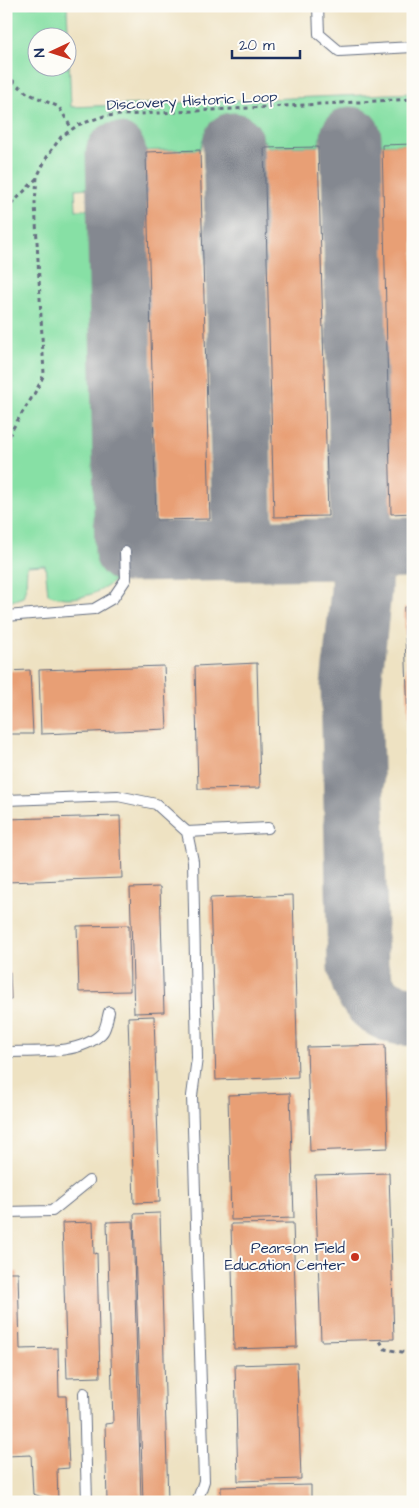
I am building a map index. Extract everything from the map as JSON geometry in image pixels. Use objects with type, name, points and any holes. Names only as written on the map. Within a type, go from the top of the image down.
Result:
[{"type":"lane","points":[[318,6],[319,34],[339,51],[413,47]]},
{"type":"lane","points":[[6,616],[94,609],[113,598],[126,579],[125,552]]},
{"type":"lane","points":[[6,800],[118,796],[156,804],[187,832],[194,861],[197,1058],[192,1096],[204,1482],[197,1502]]},
{"type":"lane","points":[[187,832],[268,828]]},
{"type":"lane","points":[[6,1052],[85,1046],[103,1033],[109,1012]]},
{"type":"lane","points":[[6,1212],[52,1211],[89,1181]]},
{"type":"lane","points":[[84,1393],[87,1502]]},
{"type":"path","points":[[6,75],[27,93],[59,107],[72,129]]},
{"type":"path","name":"Discovery Historic Loop","points":[[6,443],[12,427],[39,386],[44,374],[36,203],[37,177],[48,155],[61,137],[78,125],[104,116],[413,100]]},
{"type":"path","points":[[6,210],[37,177]]},
{"type":"path","points":[[380,1341],[385,1349],[413,1354]]},
{"type":"green space","points":[[6,6],[67,6],[68,28],[28,28],[28,78],[70,78],[71,107],[413,93],[413,144],[382,145],[378,135],[320,137],[319,146],[266,147],[265,141],[203,140],[200,149],[106,152],[104,187],[75,189],[76,210],[105,209],[115,569],[113,582],[106,587],[82,597],[65,598],[48,594],[45,565],[27,566],[26,586],[23,597],[6,602]]},
{"type":"building","points":[[413,144],[413,513],[391,514],[382,145]]},
{"type":"building","points":[[318,147],[328,516],[274,517],[264,148]]},
{"type":"building","points":[[200,150],[210,519],[156,520],[146,152]]},
{"type":"building","points":[[404,607],[413,607],[413,802],[411,802]]},
{"type":"building","points":[[257,663],[260,788],[198,789],[195,666]]},
{"type":"building","points":[[164,666],[167,729],[41,734],[39,670]]},
{"type":"building","points":[[30,670],[33,734],[6,734],[6,671]]},
{"type":"building","points":[[120,816],[122,878],[6,882],[6,819]]},
{"type":"building","points":[[160,887],[164,1012],[134,1013],[130,888]]},
{"type":"building","points":[[293,895],[298,1077],[216,1080],[210,898]]},
{"type":"building","points":[[129,925],[130,991],[79,992],[77,926]]},
{"type":"building","points":[[6,972],[10,972],[11,999],[6,999]]},
{"type":"building","points":[[154,1016],[160,1202],[134,1203],[128,1017]]},
{"type":"building","points":[[385,1045],[388,1148],[310,1151],[307,1047]]},
{"type":"building","points":[[290,1093],[294,1218],[231,1220],[228,1095]]},
{"type":"building","name":"Pearson Field Education Center","points":[[389,1173],[394,1339],[321,1341],[315,1175]]},
{"type":"building","points":[[160,1213],[168,1502],[143,1502],[134,1214]]},
{"type":"building","points":[[133,1221],[141,1502],[107,1502],[105,1424],[113,1423],[107,1222]]},
{"type":"building","points":[[93,1222],[94,1254],[97,1253],[100,1377],[67,1378],[62,1223]]},
{"type":"building","points":[[293,1223],[297,1347],[234,1349],[231,1224]]},
{"type":"building","points":[[6,1272],[18,1272],[20,1349],[58,1348],[59,1396],[66,1396],[69,1468],[57,1469],[58,1502],[33,1494],[31,1455],[6,1456]]},
{"type":"building","points":[[297,1363],[301,1479],[238,1481],[235,1365]]},
{"type":"building","points":[[311,1485],[311,1502],[221,1502],[221,1487]]},
{"type":"taxiway","points":[[351,137],[362,549],[361,591],[351,686],[358,967],[364,987],[375,1002],[391,1012],[413,1016]]},
{"type":"taxiway","points":[[233,143],[243,550]]},
{"type":"taxiway","points":[[116,153],[125,552],[413,548]]},
{"type":"place","name":"Pearson Field Education Center","points":[[355,1257]]}]
